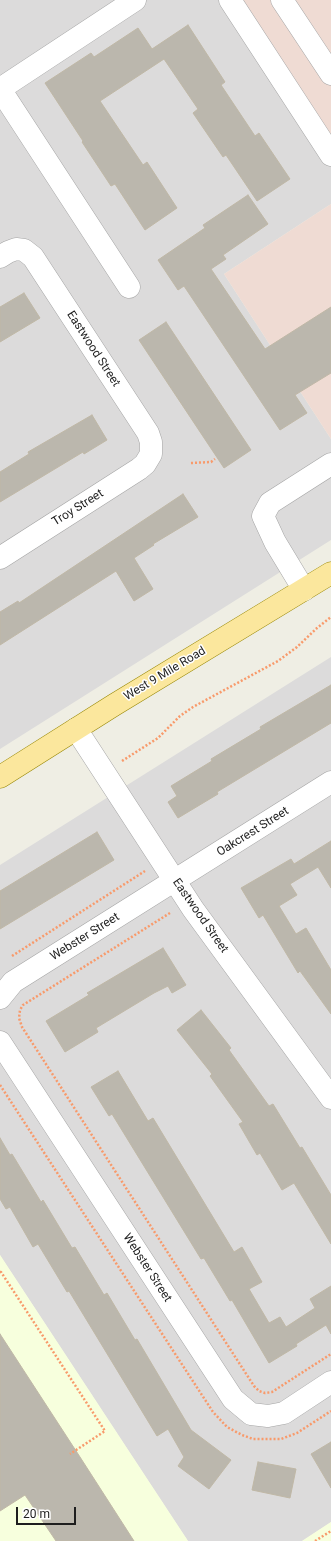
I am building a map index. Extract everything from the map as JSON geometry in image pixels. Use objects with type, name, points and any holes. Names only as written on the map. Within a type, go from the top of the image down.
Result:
[{"type":"main road","name":"West 9 Mile Road","points":[[0,777],[331,573]]},
{"type":"street","points":[[129,287],[0,89],[135,0]]},
{"type":"street","points":[[230,0],[331,155]]},
{"type":"street","points":[[282,0],[331,74]]},
{"type":"street","name":"Eastwood Street","points":[[0,257],[12,250],[24,250],[33,256],[148,433],[151,454]]},
{"type":"street","name":"Troy Street","points":[[0,558],[139,469],[146,464],[151,454]]},
{"type":"street","points":[[304,590],[275,542],[263,516],[270,503],[331,464]]},
{"type":"street","name":"Eastwood Street","points":[[76,729],[193,909],[331,1098]]},
{"type":"street","name":"Oakcrest Street","points":[[175,881],[331,782]]},
{"type":"street","name":"Webster Street","points":[[0,998],[13,982],[175,881]]},
{"type":"street","name":"Webster Street","points":[[0,1042],[233,1399],[251,1414],[268,1416],[284,1413],[331,1382]]},
{"type":"path","points":[[191,463],[211,462],[215,459]]},
{"type":"path","points":[[120,762],[158,738],[180,716],[193,707],[278,661],[297,647],[331,617]]},
{"type":"path","points":[[10,957],[150,868]]},
{"type":"path","points":[[171,912],[23,1006],[20,1010],[19,1018],[22,1027],[254,1386],[259,1391],[266,1393],[272,1392],[331,1354]]},
{"type":"path","points":[[0,1272],[105,1431],[70,1454]]},
{"type":"path","points":[[315,1541],[331,1531]]},
{"type":"shaded area","points":[[0,0],[237,0],[331,143],[331,204],[224,274],[331,439],[331,540],[0,749]]},
{"type":"shaded area","points":[[237,0],[331,0],[331,143]]},
{"type":"shaded area","points":[[331,204],[331,439],[224,274]]},
{"type":"shaded area","points":[[331,657],[331,1522],[302,1541],[188,1541],[0,1255],[0,865]]},
{"type":"shaded area","points":[[0,1255],[188,1541],[0,1541]]},
{"type":"shaded area","points":[[331,1522],[331,1541],[302,1541]]},
{"type":"building","points":[[188,25],[225,82],[221,85],[255,136],[259,133],[290,179],[257,201],[226,155],[223,157],[193,113],[198,109],[164,59],[100,101],[143,165],[147,162],[177,208],[145,230],[115,184],[111,186],[45,83],[91,53],[94,57],[138,28],[152,49]]},
{"type":"building","points":[[248,195],[268,224],[223,255],[226,259],[211,269],[265,349],[331,307],[331,373],[295,395],[307,413],[280,430],[184,286],[178,290],[158,260],[205,228],[203,225]]},
{"type":"building","points":[[24,293],[40,318],[0,342],[0,307]]},
{"type":"building","points":[[166,322],[251,450],[224,468],[139,340]]},
{"type":"building","points":[[92,415],[107,440],[84,454],[83,452],[0,502],[0,472],[29,454],[28,452]]},
{"type":"building","points":[[183,494],[198,517],[153,544],[154,545],[134,558],[153,589],[134,601],[116,571],[0,645],[0,612],[18,601],[19,603]]},
{"type":"building","points":[[331,685],[331,723],[217,792],[218,794],[178,818],[168,802],[177,796],[171,786],[212,761],[211,759],[261,729],[260,727]]},
{"type":"building","points":[[97,832],[114,860],[0,929],[0,891]]},
{"type":"building","points":[[331,841],[331,888],[318,867],[290,884],[297,895],[279,906],[296,934],[306,928],[331,970],[331,1014],[300,971],[298,973],[263,915],[259,918],[241,888],[291,859],[294,864]]},
{"type":"building","points":[[163,948],[186,985],[172,993],[168,986],[154,993],[96,1028],[98,1032],[65,1052],[46,1021],[89,995],[87,993]]},
{"type":"building","points":[[201,1010],[231,1048],[229,1050],[269,1106],[273,1104],[300,1148],[302,1147],[331,1195],[331,1244],[294,1183],[282,1190],[260,1153],[257,1155],[239,1124],[243,1122],[210,1076],[212,1074],[177,1030]]},
{"type":"building","points":[[118,1071],[148,1121],[153,1118],[234,1252],[242,1247],[262,1282],[249,1289],[269,1323],[280,1317],[286,1327],[315,1308],[310,1299],[331,1286],[331,1334],[326,1325],[296,1344],[297,1346],[269,1363],[232,1300],[230,1301],[204,1258],[201,1259],[112,1114],[109,1116],[91,1087]]},
{"type":"building","points":[[0,1138],[10,1155],[12,1154],[41,1202],[43,1200],[72,1248],[75,1247],[104,1295],[107,1293],[135,1340],[137,1339],[191,1430],[231,1460],[209,1489],[178,1466],[184,1457],[168,1429],[157,1436],[69,1291],[67,1292],[38,1244],[33,1247],[10,1207],[6,1209],[0,1199]]},
{"type":"building","points":[[0,1334],[134,1541],[56,1541],[25,1495],[0,1511]]},
{"type":"building","points":[[331,1442],[331,1488],[311,1454]]},
{"type":"building","points":[[258,1462],[296,1469],[290,1498],[252,1490]]}]
